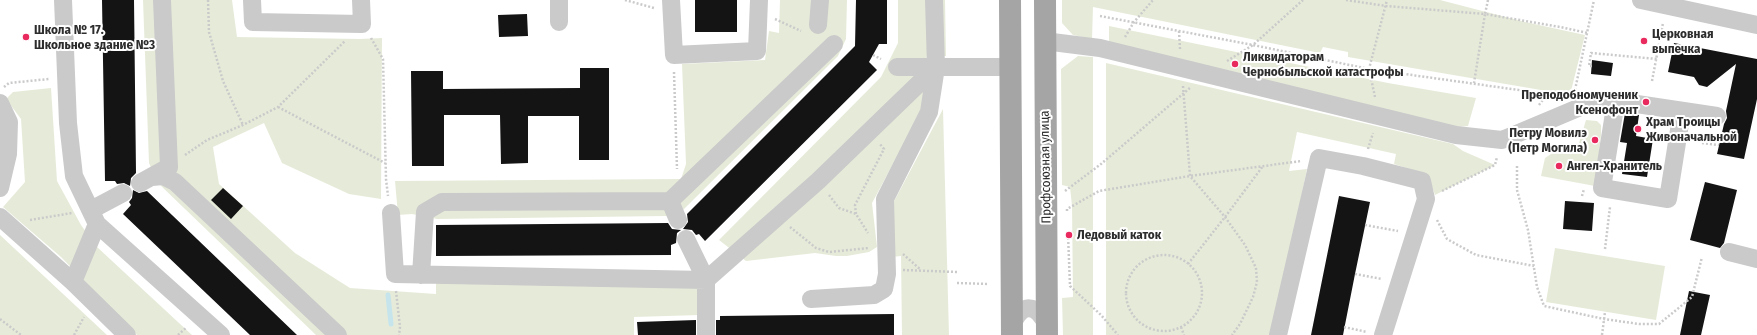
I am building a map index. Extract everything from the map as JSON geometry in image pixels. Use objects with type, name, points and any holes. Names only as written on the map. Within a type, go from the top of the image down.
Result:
[{"type":"main road","points":[[1010,0],[1012,330]]},
{"type":"main road","name":"Профсоюзная улица","points":[[1045,0],[1044,41],[1047,331]]},
{"type":"street","points":[[63,0],[66,78],[74,176],[94,217],[221,335]]},
{"type":"street","points":[[162,0],[169,167],[146,180],[163,176],[175,182],[338,335]]},
{"type":"street","points":[[252,0],[253,22],[362,24],[361,0]]},
{"type":"street","points":[[559,0],[560,22]]},
{"type":"street","points":[[813,29],[820,0]]},
{"type":"street","points":[[811,299],[874,295],[884,290],[887,274],[885,199],[929,112],[936,67],[934,0]]},
{"type":"street","points":[[1641,0],[1757,25]]},
{"type":"street","points":[[671,6],[674,56],[757,51],[759,6]]},
{"type":"street","points":[[1044,41],[1100,48],[1456,135],[1502,140],[1590,103],[1610,100],[1717,116]]},
{"type":"street","points":[[421,275],[425,212],[442,202],[670,201],[834,44]]},
{"type":"street","points":[[897,67],[1010,67]]},
{"type":"street","points":[[391,213],[395,274],[706,280],[818,181],[936,67]]},
{"type":"street","points":[[1616,101],[1602,188],[1617,191],[1668,198],[1682,111]]},
{"type":"street","points":[[0,103],[9,122],[8,154],[0,188]]},
{"type":"street","points":[[1278,335],[1319,158],[1363,166],[1422,181],[1426,199],[1383,335]]},
{"type":"street","points":[[73,282],[94,217],[123,193]]},
{"type":"street","points":[[670,201],[678,220]]},
{"type":"street","points":[[0,217],[73,282],[127,335]]},
{"type":"street","points":[[686,239],[706,280],[706,335]]},
{"type":"street","points":[[1729,252],[1757,259]]},
{"type":"street","points":[[1012,330],[1019,313],[1027,308],[1033,308],[1044,317],[1047,331]]},
{"type":"path","points":[[208,0],[209,32],[223,81],[243,125]]},
{"type":"path","points":[[625,0],[671,6]]},
{"type":"path","points":[[1346,0],[1386,6],[1485,14],[1588,33]]},
{"type":"path","points":[[1363,166],[1378,116],[1370,69],[1387,0]]},
{"type":"path","points":[[1474,83],[1488,0]]},
{"type":"path","points":[[1575,89],[1594,0]]},
{"type":"path","points":[[759,6],[813,29]]},
{"type":"path","points":[[1100,16],[1370,69],[1474,83],[1566,98]]},
{"type":"path","points":[[169,167],[207,140],[243,125],[278,107],[362,24],[383,59],[386,179]]},
{"type":"path","points":[[1652,81],[1663,25]]},
{"type":"path","points":[[1592,66],[1589,66],[1591,53],[1657,59]]},
{"type":"path","points":[[674,56],[677,168]]},
{"type":"path","points":[[0,89],[9,83],[66,78]]},
{"type":"path","points":[[1184,94],[1190,176],[1225,217],[1248,251],[1256,268],[1257,282],[1254,297],[1240,324],[1232,335]]},
{"type":"path","points":[[1538,106],[1547,94]]},
{"type":"path","points":[[278,107],[385,163]]},
{"type":"path","points":[[856,214],[855,205],[884,149],[869,133]]},
{"type":"path","points":[[1502,140],[1495,165],[1426,199],[1447,238],[1476,255],[1534,266]]},
{"type":"path","points":[[1702,143],[1719,145]]},
{"type":"path","points":[[1067,209],[1099,191],[1190,176],[1319,158]]},
{"type":"path","points":[[1066,197],[1066,191],[1100,164]]},
{"type":"path","points":[[1188,264],[1263,166]]},
{"type":"path","points":[[1517,166],[1517,190],[1528,230],[1537,287],[1544,306],[1604,319],[1639,324],[1659,324],[1692,296],[1702,257]]},
{"type":"path","points":[[1605,249],[1611,202]]},
{"type":"path","points":[[1066,203],[1067,217]]},
{"type":"path","points":[[44,217],[94,217]]},
{"type":"path","points":[[777,217],[816,248],[829,252],[877,247]]},
{"type":"path","points":[[1365,224],[1415,235]]},
{"type":"path","points":[[1068,232],[1070,286],[1118,335]]},
{"type":"path","points":[[1166,255],[1181,259],[1188,264],[1197,275],[1202,290],[1202,297],[1197,312],[1193,318],[1180,327],[1166,331],[1144,325],[1133,314],[1127,300],[1126,293],[1129,278],[1138,265],[1144,261],[1166,255]]},
{"type":"path","points":[[900,270],[957,272]]},
{"type":"path","points":[[395,274],[400,327],[398,335]]},
{"type":"path","points":[[1355,274],[1400,283]]},
{"type":"path","points":[[957,283],[989,284]]},
{"type":"path","points":[[1602,335],[1605,312]]},
{"type":"path","points":[[0,318],[21,335]]},
{"type":"path","points":[[1180,327],[1184,335]]},
{"type":"path","points":[[1344,327],[1383,335]]},
{"type":"green space","points":[[143,0],[232,0],[237,37],[382,38],[381,199],[349,194],[282,163],[264,123],[213,147],[219,184],[295,253],[350,288],[436,294],[436,283],[699,286],[700,315],[634,317],[634,335],[316,335],[158,183],[149,163]]},
{"type":"green space","points":[[780,0],[847,0],[846,39],[838,56],[683,210],[666,216],[437,219],[412,214],[398,215],[395,181],[681,179],[686,164],[682,64],[765,60],[769,31],[779,33]]},
{"type":"green space","points":[[898,0],[945,0],[946,56],[927,55],[922,110],[872,203],[877,247],[869,252],[847,256],[815,253],[746,261],[719,240],[881,77],[898,43]]},
{"type":"green space","points":[[1062,0],[1440,0],[1525,22],[1585,35],[1570,95],[1348,57],[1348,52],[1323,47],[1320,53],[1093,7],[1092,39],[1073,35],[1062,23]]},
{"type":"green space","points":[[1109,26],[1388,83],[1476,98],[1468,126],[1457,127],[1109,43]]},
{"type":"green space","points":[[1078,56],[1093,57],[1093,335],[1063,335],[1062,298],[1073,297],[1072,206],[1070,187],[1062,185],[1061,69]]},
{"type":"green space","points":[[1106,63],[1453,144],[1463,151],[1495,165],[1435,195],[1428,175],[1394,164],[1396,154],[1297,132],[1289,171],[1307,169],[1272,335],[1106,335]]},
{"type":"green space","points":[[51,88],[57,181],[81,225],[97,247],[192,335],[137,335],[61,257],[3,207],[25,182],[21,119],[6,99],[13,92]]},
{"type":"green space","points":[[943,109],[949,335],[902,335],[901,256],[892,257],[891,207]]},
{"type":"green space","points":[[1586,120],[1597,121],[1601,125],[1595,186],[1541,176],[1545,158],[1557,150],[1576,153]]},
{"type":"green space","points":[[0,235],[107,335],[0,335]]},
{"type":"green space","points":[[1555,248],[1665,266],[1656,320],[1546,302]]},
{"type":"building","points":[[102,0],[134,0],[136,173],[131,178],[130,186],[124,183],[117,184],[115,181],[105,181]]},
{"type":"building","points":[[695,0],[737,0],[737,32],[695,32]]},
{"type":"building","points":[[856,0],[887,0],[887,44],[879,44],[869,62],[877,70],[705,241],[699,234],[696,235],[692,230],[683,229],[688,222],[687,214],[855,46]]},
{"type":"building","points":[[527,14],[528,36],[499,37],[498,15]]},
{"type":"building","points":[[1674,43],[1757,59],[1757,99],[1744,159],[1717,154],[1724,124],[1727,118],[1726,111],[1736,64],[1707,87],[1699,85],[1694,77],[1668,72]]},
{"type":"building","points":[[1592,60],[1613,63],[1611,76],[1591,74]]},
{"type":"building","points":[[580,68],[609,68],[609,160],[579,160],[579,116],[528,116],[528,163],[501,164],[500,115],[444,115],[444,166],[412,166],[411,71],[443,71],[443,89],[580,88]]},
{"type":"building","points":[[1625,113],[1639,115],[1636,136],[1653,139],[1647,177],[1622,174],[1627,143],[1620,142]]},
{"type":"building","points":[[1705,182],[1737,190],[1724,243],[1720,248],[1690,240]]},
{"type":"building","points":[[223,188],[243,206],[231,219],[211,200]]},
{"type":"building","points":[[133,190],[139,193],[147,191],[297,335],[250,335],[123,214],[131,205],[129,202],[132,198]]},
{"type":"building","points":[[1339,196],[1370,202],[1343,335],[1311,335]]},
{"type":"building","points":[[1565,201],[1594,203],[1592,231],[1563,229]]},
{"type":"building","points":[[668,223],[672,229],[681,230],[677,233],[676,243],[671,245],[671,255],[436,256],[436,225]]},
{"type":"building","points":[[1689,291],[1710,295],[1701,335],[1680,335]]},
{"type":"building","points":[[894,314],[894,335],[716,335],[716,320],[720,320],[720,316]]},
{"type":"building","points":[[696,320],[696,335],[638,335],[637,322]]},
{"type":"waterway","points":[[388,295],[391,324]]},
{"type":"place","name":"Школа № 17. Школьное здание №3","points":[[26,37]]},
{"type":"place","name":"Церковная выпечка","points":[[1644,41]]},
{"type":"place","name":"Ликвидаторам Чернобыльской катастрофы","points":[[1235,64]]},
{"type":"place","name":"Преподобномученик Ксенофонт","points":[[1646,102]]},
{"type":"place","name":"Храм Троицы Живоначальной","points":[[1638,129]]},
{"type":"place","name":"Петру Мовилэ (Петр Могила)","points":[[1595,140]]},
{"type":"place","name":"Ангел-Хранитель","points":[[1559,166]]},
{"type":"place","name":"Ледовый каток","points":[[1069,235]]}]
